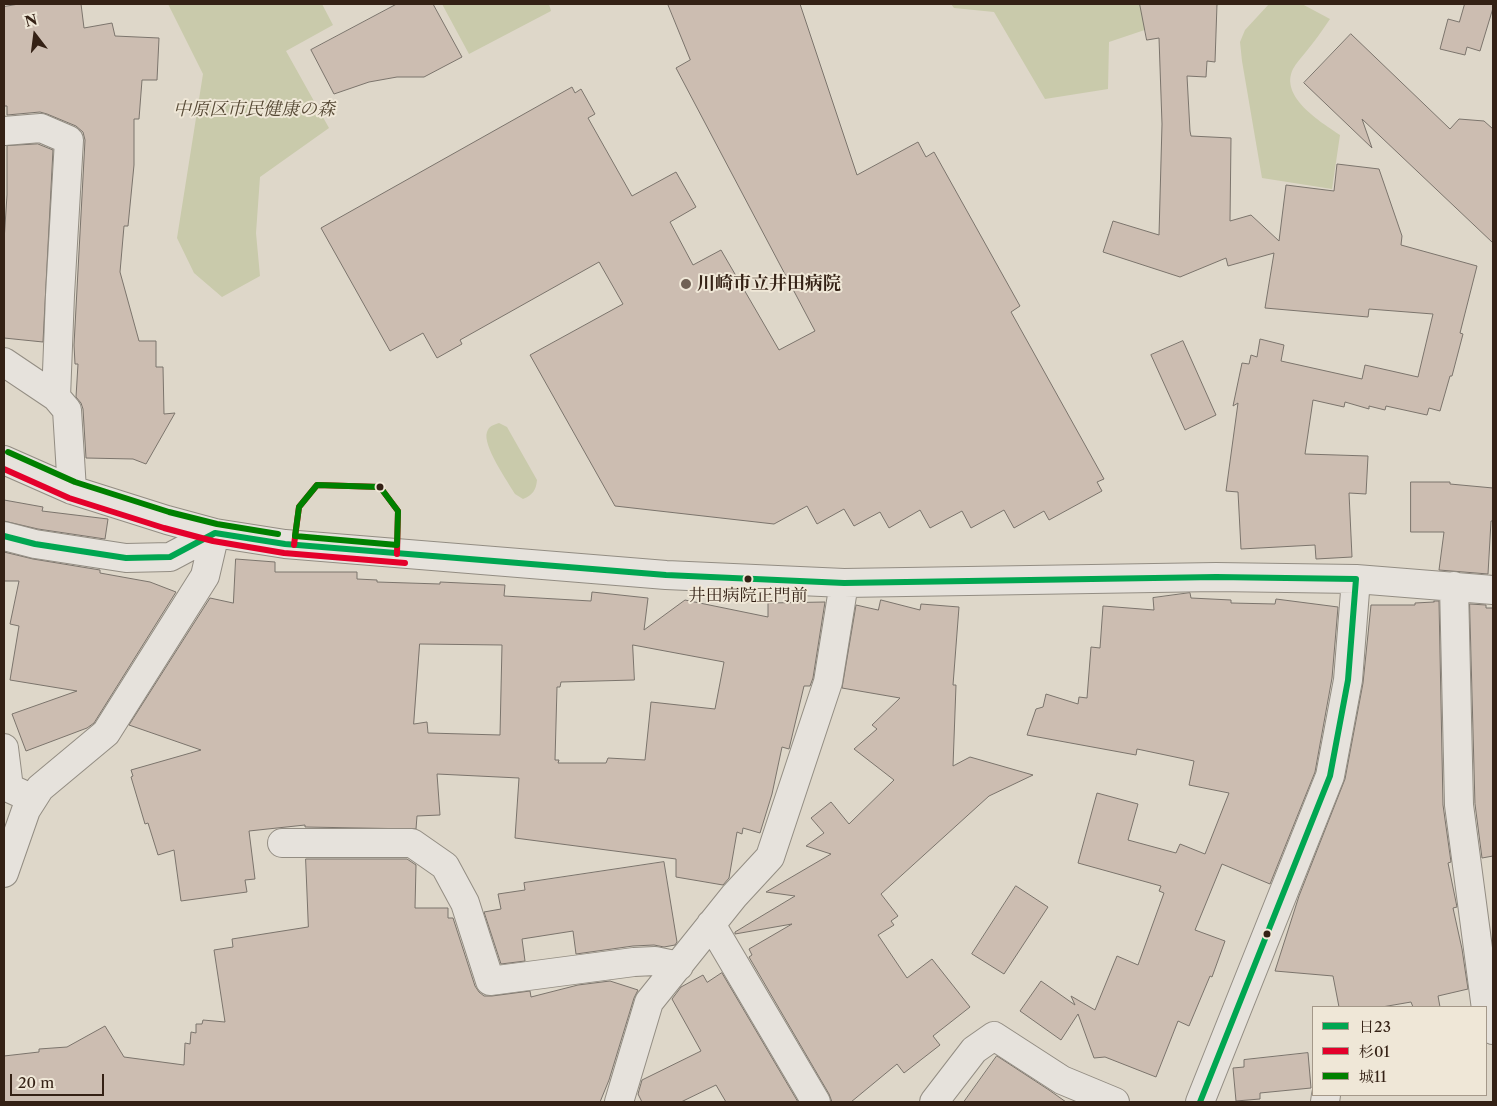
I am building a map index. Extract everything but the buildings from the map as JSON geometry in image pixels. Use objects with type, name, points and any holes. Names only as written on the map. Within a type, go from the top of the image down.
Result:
[{"type":"street","points":[[4,131],[41,128],[68,140],[56,397]]},
{"type":"street","points":[[4,362],[56,397],[67,410],[72,490]]},
{"type":"street","points":[[4,460],[72,490],[167,520],[215,533],[285,544],[666,575],[844,583],[1216,577],[1356,579],[1493,590]]},
{"type":"street","points":[[4,536],[35,544],[126,558],[170,557],[215,533]]},
{"type":"street","points":[[4,873],[26,810],[40,788],[106,733],[205,576],[215,533]]},
{"type":"street","points":[[1200,1102],[1330,776],[1348,680],[1356,579]]},
{"type":"street","points":[[619,1102],[649,1002],[734,896],[770,857],[828,682],[844,583]]},
{"type":"street","points":[[1454,586],[1459,805],[1486,1006]]},
{"type":"street","points":[[4,748],[9,788],[33,799]]},
{"type":"street","points":[[282,843],[412,843],[445,866],[465,903],[490,981],[634,962],[655,961],[679,966]]},
{"type":"street","points":[[711,924],[816,1102]]},
{"type":"street","points":[[1487,1012],[1493,1030]]},
{"type":"street","points":[[934,1102],[974,1050],[994,1036],[1062,1080],[1115,1102]]},
{"type":"green space","name":"中原区市民健康の森","points":[[168,4],[322,4],[333,25],[286,51],[329,128],[260,177],[256,233],[260,276],[222,297],[194,273],[177,238],[203,74]]},
{"type":"green space","points":[[442,4],[549,4],[551,11],[469,54]]},
{"type":"green space","points":[[951,4],[1222,4],[1109,42],[1108,89],[1045,99],[994,12],[954,8]]},
{"type":"green space","points":[[1269,4],[1302,4],[1330,19],[1293,69],[1290,79],[1292,89],[1304,108],[1340,135],[1332,189],[1262,178],[1240,42],[1245,30]]},
{"type":"green space","points":[[499,423],[507,427],[537,480],[533,492],[523,499],[515,494],[496,463],[488,445],[486,438],[488,430],[491,426]]},
{"type":"transit line","name":"城11","points":[[8,452],[75,482],[169,512],[217,524],[278,534]]},
{"type":"transit line","name":"杉01","points":[[4,469],[69,498],[164,528],[213,541],[284,553],[405,563]]},
{"type":"transit line","name":"杉01","points":[[294,545],[299,507],[317,485],[380,487],[398,511],[397,554]]},
{"type":"transit line","name":"城11","points":[[317,485],[380,487],[398,511],[397,545],[295,536],[299,507],[317,485]]},
{"type":"transit line","name":"日23","points":[[4,536],[35,544],[126,558],[170,557],[215,533],[285,544],[666,575],[844,583],[1216,577],[1356,579],[1348,680],[1330,776],[1200,1102]]},
{"type":"place","name":"川崎市立井田病院","points":[[686,284]]},
{"type":"place","name":"井田病院正門前","points":[[748,579]]}]
